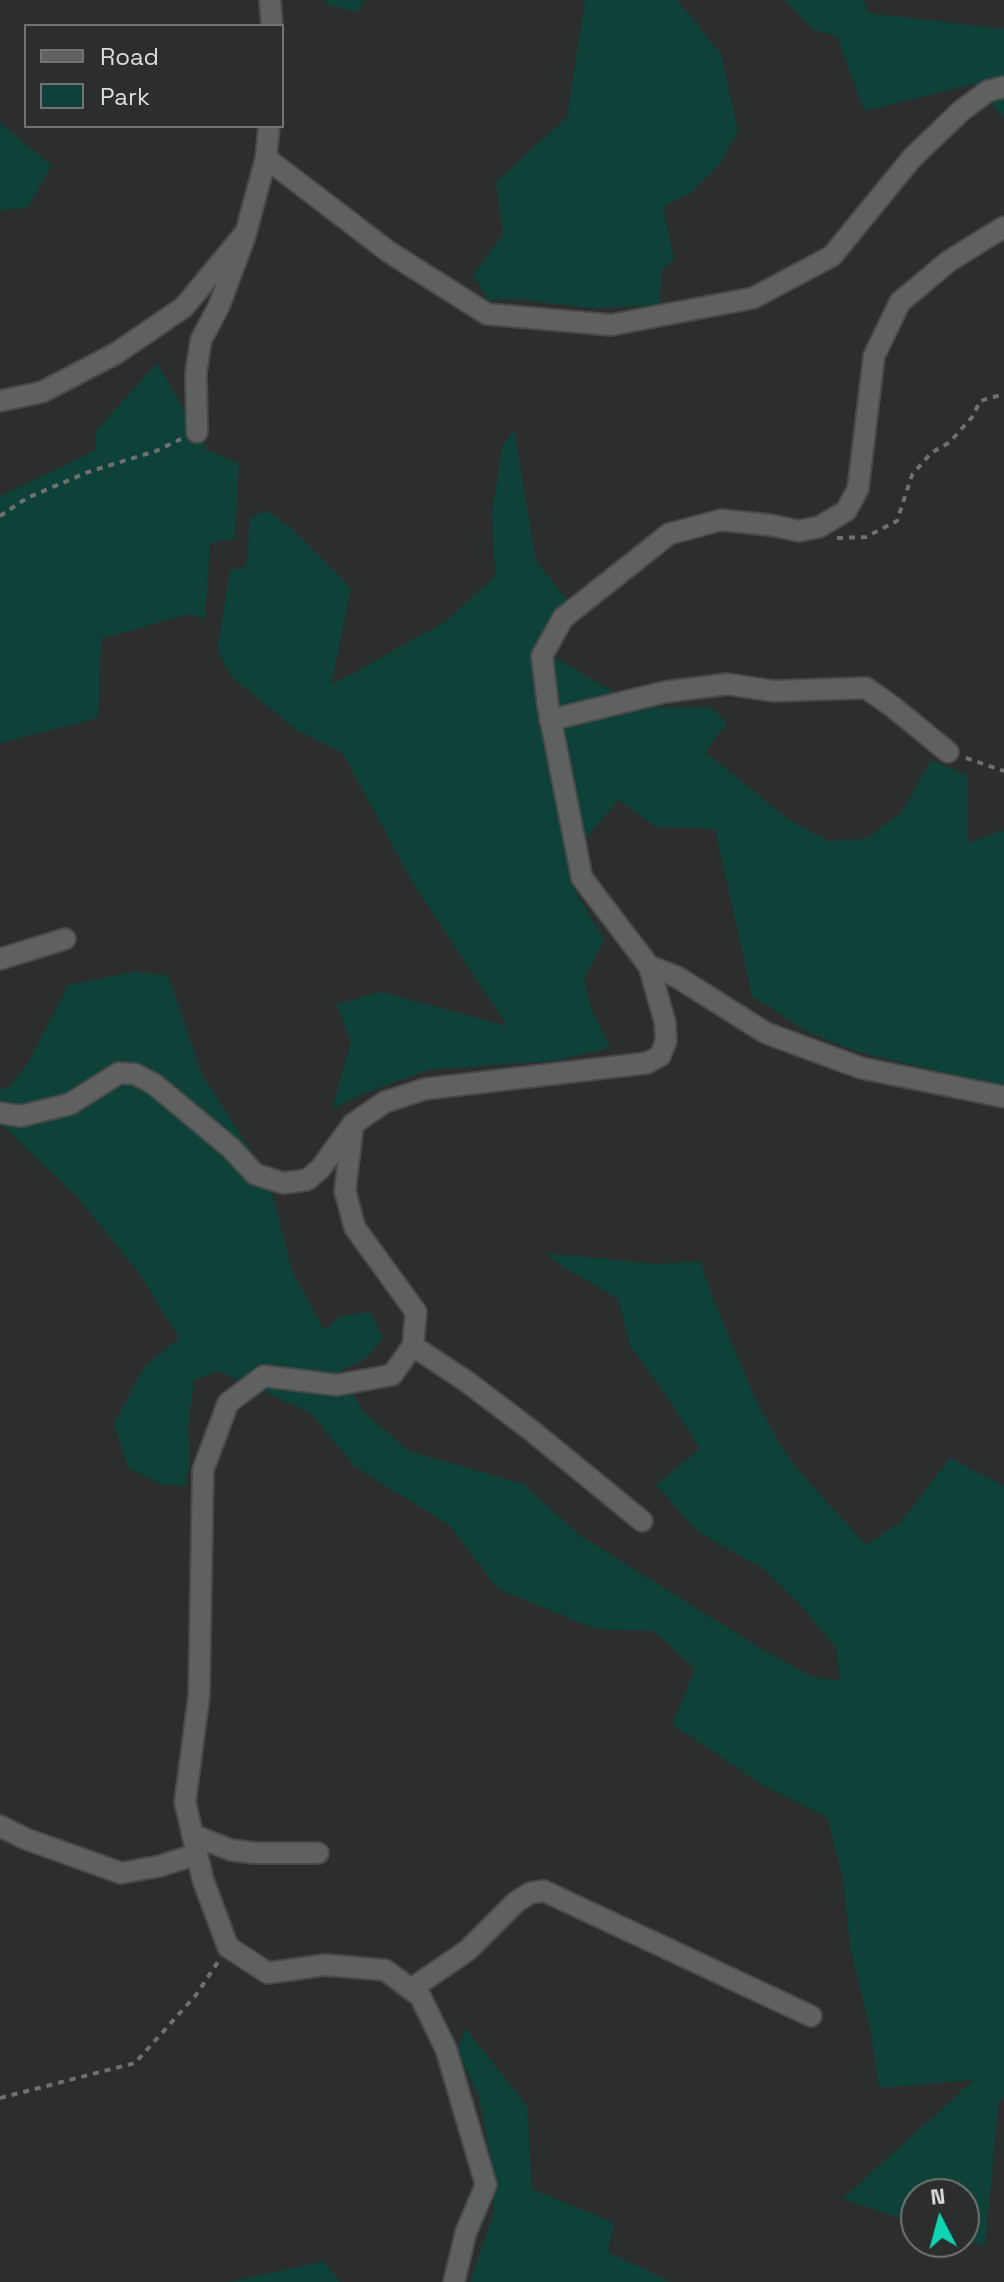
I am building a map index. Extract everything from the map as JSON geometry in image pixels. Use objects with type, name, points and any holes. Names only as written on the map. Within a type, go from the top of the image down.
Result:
[{"type":"street","points":[[270,0],[272,24]]},
{"type":"street","points":[[266,158],[389,252],[487,314],[611,325],[753,298],[832,256],[912,158],[961,111],[988,91],[1004,87]]},
{"type":"street","points":[[197,432],[196,373],[201,340],[219,306],[246,232],[266,158],[269,128]]},
{"type":"street","points":[[0,1113],[21,1116],[70,1104],[119,1073],[135,1074],[154,1084],[231,1148],[255,1174],[283,1183],[307,1180],[321,1168],[353,1124],[385,1102],[425,1089],[647,1063],[660,1056],[666,1041],[665,1022],[649,966],[582,878],[550,720],[542,656],[563,618],[669,534],[721,520],[799,531],[819,527],[846,511],[858,489],[874,356],[900,302],[949,261],[1004,227]]},
{"type":"street","points":[[0,401],[42,392],[115,354],[184,307],[246,232]]},
{"type":"street","points":[[550,720],[665,692],[727,684],[773,691],[866,688],[948,752]]},
{"type":"street","points":[[0,959],[65,939]]},
{"type":"street","points":[[649,966],[677,977],[766,1033],[820,1053],[861,1068],[1004,1097]]},
{"type":"street","points":[[353,1124],[345,1191],[355,1228],[416,1312],[413,1346],[392,1375],[337,1385],[264,1376],[228,1403],[203,1470],[199,1696],[185,1802],[203,1880],[228,1947],[268,1973],[325,1965],[385,1970],[420,1996],[446,2049],[486,2185],[466,2232],[454,2282]]},
{"type":"street","points":[[413,1346],[532,1431],[642,1521]]},
{"type":"street","points":[[0,1826],[26,1839],[121,1873],[160,1866],[195,1844],[254,1853],[318,1853]]},
{"type":"street","points":[[411,1989],[468,1950],[516,1902],[530,1893],[544,1891],[811,2016]]},
{"type":"path","points":[[799,531],[844,539],[866,537],[897,521],[912,475],[931,453],[950,442],[973,416],[980,401],[1004,394]]},
{"type":"path","points":[[0,516],[27,498],[88,472],[156,451],[197,432]]},
{"type":"path","points":[[948,752],[1004,771]]},
{"type":"path","points":[[0,2098],[135,2063],[196,1995],[228,1947]]},
{"type":"green space","points":[[325,0],[364,0],[357,12],[327,5]]},
{"type":"green space","points":[[585,0],[677,0],[721,54],[738,131],[720,163],[693,191],[663,207],[674,260],[662,270],[659,305],[590,308],[515,299],[488,300],[473,275],[503,234],[496,182],[567,117]]},
{"type":"green space","points":[[785,0],[864,0],[869,13],[1004,29],[1004,118],[974,84],[864,111],[837,36],[814,30]]},
{"type":"green space","points":[[0,123],[51,165],[28,208],[0,210]]},
{"type":"green space","points":[[157,363],[207,450],[239,463],[235,539],[210,543],[205,619],[188,614],[101,639],[98,718],[0,743],[0,496],[96,450],[95,432]]},
{"type":"green space","points":[[514,430],[536,561],[568,601],[535,646],[639,707],[711,707],[727,723],[705,752],[788,819],[828,841],[865,839],[901,813],[931,760],[967,775],[967,843],[1004,830],[1004,1087],[858,1052],[808,1032],[752,996],[715,829],[656,827],[618,800],[586,838],[576,893],[604,939],[584,980],[591,1008],[610,1048],[552,1061],[428,1070],[332,1109],[351,1042],[336,1004],[382,992],[507,1026],[413,883],[342,752],[299,732],[232,677],[217,651],[230,570],[246,567],[250,518],[267,510],[292,529],[351,588],[331,685],[445,622],[495,576],[492,513],[502,447]]},
{"type":"green space","points":[[133,972],[168,975],[202,1075],[268,1178],[293,1273],[324,1330],[341,1316],[370,1312],[383,1338],[366,1358],[340,1371],[363,1412],[409,1451],[523,1484],[581,1536],[765,1651],[814,1678],[840,1680],[836,1648],[804,1609],[762,1568],[698,1532],[656,1485],[700,1448],[630,1346],[618,1299],[546,1253],[657,1264],[700,1261],[756,1401],[778,1441],[797,1469],[866,1545],[901,1522],[950,1458],[1004,1486],[1004,2099],[999,2099],[985,2246],[980,2244],[980,2178],[900,2178],[900,2218],[842,2199],[974,2080],[879,2088],[870,2028],[850,1947],[843,1879],[827,1817],[766,1787],[672,1724],[695,1669],[654,1631],[596,1629],[498,1589],[449,1525],[355,1467],[311,1413],[218,1371],[194,1380],[188,1427],[190,1464],[185,1486],[163,1485],[128,1468],[114,1424],[144,1367],[179,1338],[138,1272],[78,1198],[0,1123],[0,1089],[8,1088],[27,1065],[68,985]]},
{"type":"green space","points":[[465,2028],[527,2106],[532,2189],[614,2223],[608,2252],[671,2282],[470,2282],[494,2211],[491,2162],[478,2093],[457,2052]]},
{"type":"green space","points":[[324,2261],[340,2282],[230,2282]]}]
